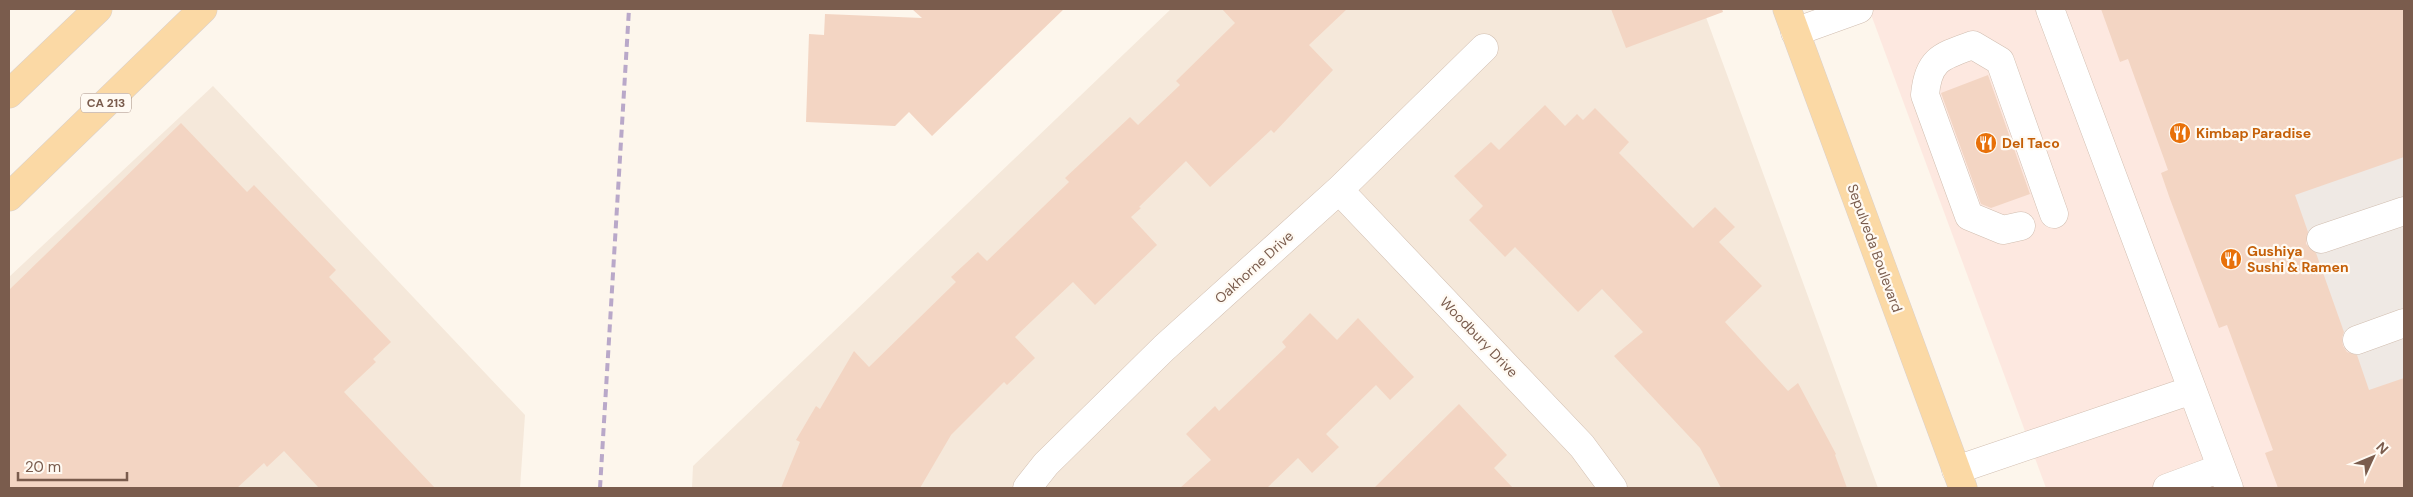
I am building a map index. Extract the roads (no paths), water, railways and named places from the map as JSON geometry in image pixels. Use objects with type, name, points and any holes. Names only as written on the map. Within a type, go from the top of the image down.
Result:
[{"type":"main road","points":[[9,94],[98,9]]},
{"type":"main road","name":"CA 213","points":[[9,197],[203,9]]},
{"type":"main road","name":"Sepulveda Boulevard","points":[[1791,20],[1960,479]]},
{"type":"street","points":[[1791,20],[1858,9]]},
{"type":"street","points":[[2050,9],[2225,478],[2167,488]]},
{"type":"street","points":[[2020,226],[2003,230],[1969,216],[1924,96],[1927,76],[1942,56],[1973,45],[2000,60],[2054,214]]},
{"type":"street","name":"Oakhorne Drive","points":[[1027,488],[1046,464],[1164,348],[1339,190],[1484,48]]},
{"type":"street","name":"Woodbury Drive","points":[[1339,190],[1582,446],[1613,488]]},
{"type":"street","points":[[2321,239],[2404,211]]},
{"type":"street","points":[[2357,340],[2404,323]]},
{"type":"street","points":[[1960,479],[2192,390]]},
{"type":"railway","points":[[600,488],[629,9]]},
{"type":"place","name":"Kimbap Paradise","points":[[2180,133]]},
{"type":"place","name":"Del Taco","points":[[1986,143]]},
{"type":"place","name":"Gushiya Sushi & Ramen","points":[[2231,259]]}]
